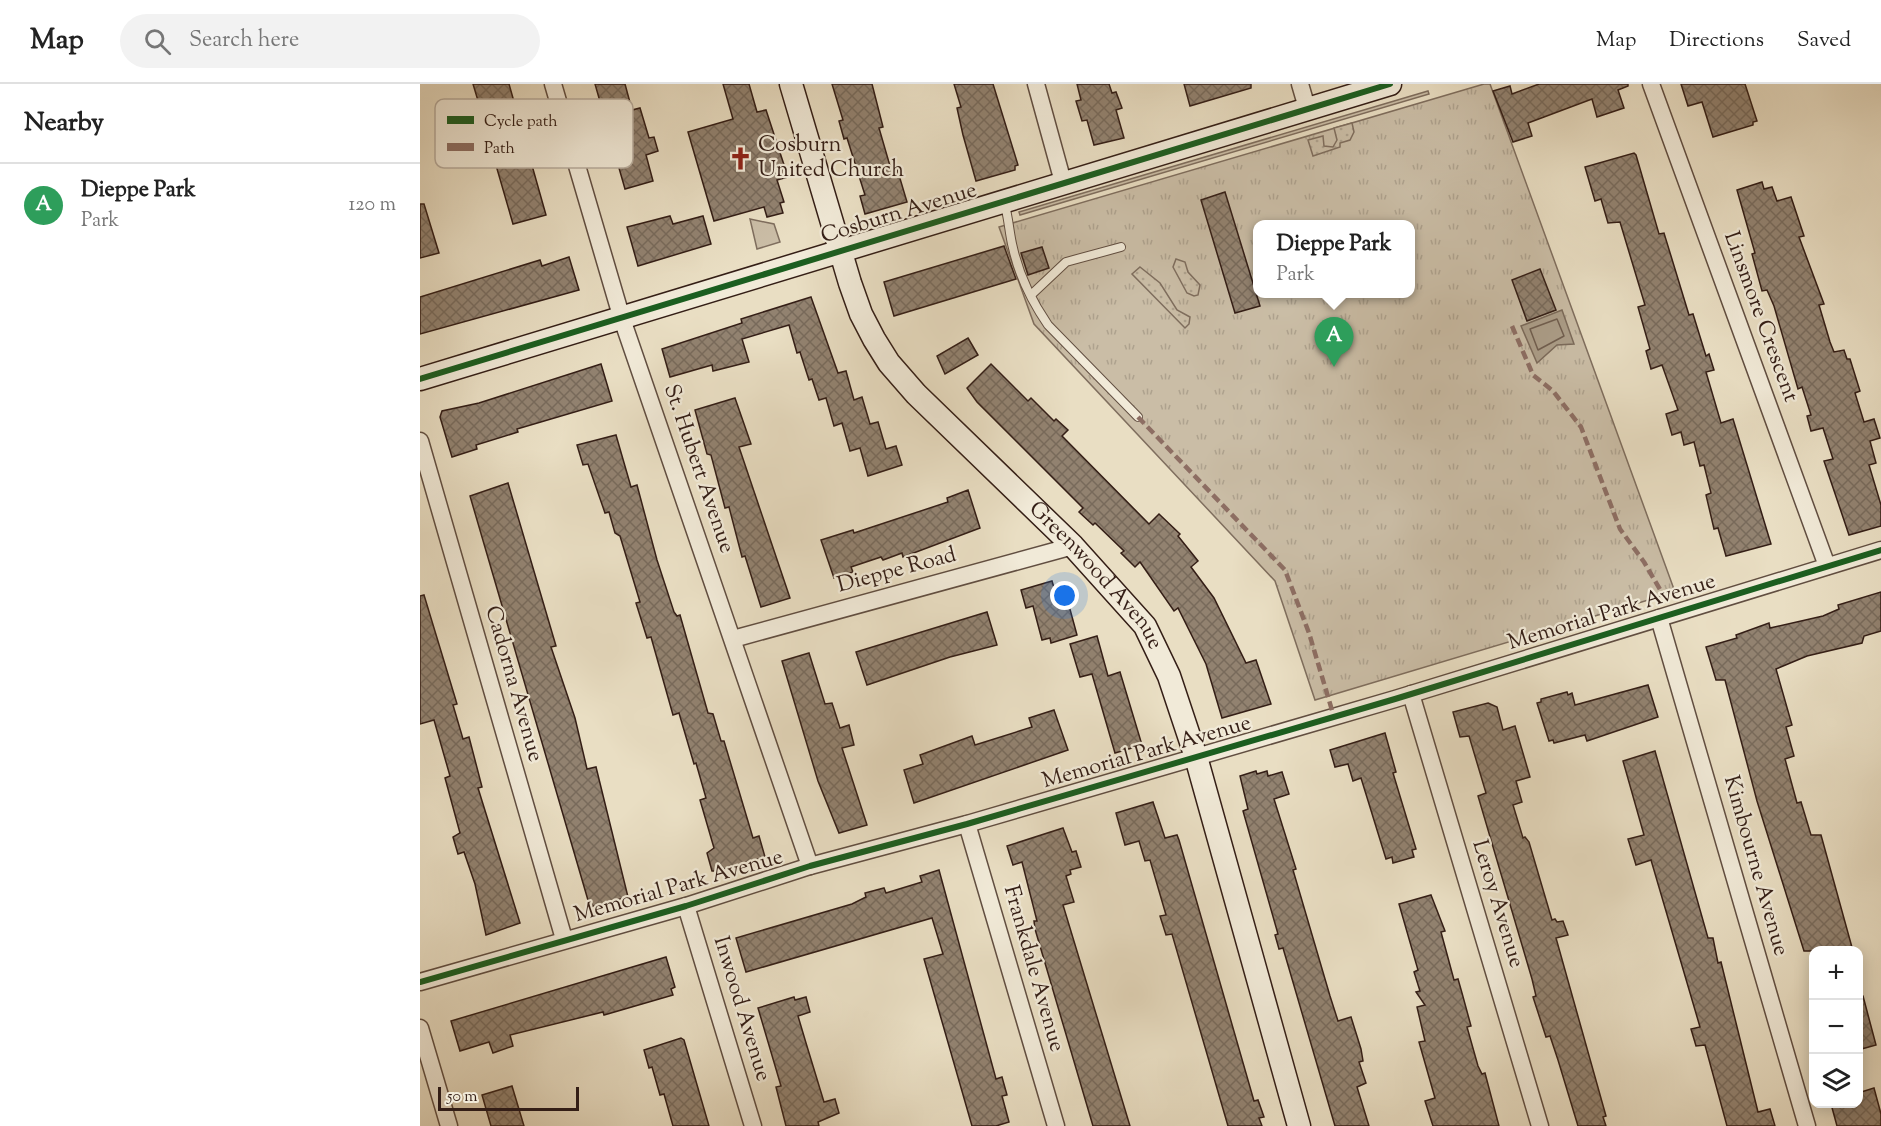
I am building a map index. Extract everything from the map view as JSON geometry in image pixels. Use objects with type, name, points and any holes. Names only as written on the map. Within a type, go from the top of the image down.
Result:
[{"type":"street","name":"St. Hubert Avenue","points":[[553,84],[557,99]]},
{"type":"street","name":"Greenwood Avenue","points":[[791,84],[861,314],[889,363],[946,425],[1073,546],[1145,626],[1168,676],[1196,757],[1299,1126]]},
{"type":"street","points":[[1036,84],[1064,182]]},
{"type":"street","points":[[1300,84],[1307,108]]},
{"type":"street","name":"Cosburn Avenue","points":[[420,379],[1390,84]]},
{"type":"street","name":"Linsmore Crescent","points":[[1652,84],[1827,566]]},
{"type":"street","name":"St. Hubert Avenue","points":[[578,168],[622,319],[810,866]]},
{"type":"street","name":"Cadorna Avenue","points":[[420,441],[564,939]]},
{"type":"street","name":"Dieppe Road","points":[[733,639],[1073,546]]},
{"type":"street","name":"Memorial Park Avenue","points":[[420,982],[686,906],[810,866],[967,825],[1412,694],[1881,550]]},
{"type":"street","name":"Kimbourne Avenue","points":[[1659,618],[1807,1126]]},
{"type":"street","name":"Leroy Avenue","points":[[1412,694],[1540,1126]]},
{"type":"street","name":"Frankdale Avenue","points":[[967,825],[1056,1126]]},
{"type":"street","name":"Inwood Avenue","points":[[686,906],[753,1126]]},
{"type":"street","points":[[420,1028],[449,1126]]},
{"type":"lane","points":[[1003,201],[1010,222],[1013,248],[1031,295],[1048,325],[1138,417]]},
{"type":"lane","points":[[1031,295],[1066,262],[1122,247]]},
{"type":"green space","points":[[1490,84],[1675,592],[1315,700],[1275,581],[1034,324],[999,227]]},
{"type":"green space","points":[[1428,91],[1429,94],[1020,215],[1019,212]]},
{"type":"green space","points":[[1352,123],[1354,132],[1350,140],[1340,143],[1340,147],[1313,156],[1308,140],[1323,136],[1324,146],[1333,147],[1337,140],[1334,128]]},
{"type":"green space","points":[[750,219],[774,224],[780,242],[757,249]]},
{"type":"green space","points":[[1176,259],[1185,262],[1188,272],[1200,285],[1198,295],[1187,293],[1173,267]]},
{"type":"green space","points":[[1140,267],[1160,283],[1177,310],[1190,317],[1189,324],[1185,328],[1132,274]]},
{"type":"water","points":[[1562,310],[1574,344],[1557,345],[1537,363],[1521,326]]},
{"type":"building","points":[[473,84],[509,84],[513,99],[478,99]]},
{"type":"building","points":[[595,84],[625,84],[629,99],[599,99]]},
{"type":"building","name":"Cosburn United Church","points":[[723,84],[749,84],[757,112],[766,110],[788,177],[777,180],[784,202],[780,203],[783,213],[767,217],[764,207],[714,221],[688,132],[733,119]]},
{"type":"building","points":[[832,84],[872,84],[883,127],[879,128],[890,166],[896,165],[907,202],[865,214],[860,196],[865,195],[847,138],[844,139],[839,121],[843,120]]},
{"type":"building","points":[[954,84],[993,84],[1018,165],[1015,166],[1015,170],[976,181],[963,135],[957,108],[961,107]]},
{"type":"building","points":[[1077,84],[1109,84],[1112,93],[1116,92],[1122,108],[1116,110],[1124,138],[1094,145],[1087,120],[1082,121],[1076,101],[1081,100]]},
{"type":"building","points":[[1184,84],[1251,84],[1251,88],[1190,106]]},
{"type":"building","points":[[1539,84],[1628,84],[1628,86],[1618,90],[1624,108],[1597,117],[1592,99],[1528,123],[1532,136],[1513,142],[1493,91],[1510,86],[1512,94]]},
{"type":"building","points":[[1681,84],[1745,84],[1757,121],[1753,122],[1753,125],[1713,137],[1702,102],[1688,106]]},
{"type":"building","points":[[640,108],[649,138],[654,137],[658,151],[646,155],[653,181],[625,189],[619,168],[633,168],[633,110]]},
{"type":"building","points":[[1634,153],[1659,234],[1664,233],[1689,315],[1693,314],[1706,356],[1709,354],[1714,370],[1706,372],[1721,423],[1733,419],[1771,544],[1726,556],[1718,528],[1714,529],[1706,495],[1711,493],[1704,465],[1700,466],[1694,442],[1684,445],[1681,432],[1672,435],[1666,414],[1678,410],[1662,365],[1651,369],[1646,351],[1650,349],[1638,307],[1645,305],[1620,222],[1608,223],[1601,199],[1595,201],[1585,167]]},
{"type":"building","points":[[497,168],[533,168],[546,215],[513,224]]},
{"type":"building","points":[[1762,182],[1764,189],[1772,187],[1777,201],[1791,197],[1804,236],[1799,237],[1824,304],[1819,305],[1830,342],[1834,352],[1844,350],[1847,359],[1850,359],[1860,391],[1855,393],[1864,422],[1874,419],[1880,438],[1870,441],[1876,463],[1869,465],[1881,505],[1881,526],[1849,535],[1824,461],[1833,459],[1823,428],[1811,431],[1807,416],[1811,415],[1802,387],[1798,389],[1774,306],[1767,290],[1762,291],[1752,254],[1755,253],[1737,190]]},
{"type":"building","points":[[1225,192],[1253,283],[1253,298],[1258,298],[1260,306],[1235,313],[1201,200]]},
{"type":"building","points":[[420,204],[424,204],[439,253],[420,258]]},
{"type":"building","points":[[670,216],[673,224],[703,216],[711,244],[638,266],[627,227]]},
{"type":"building","points":[[1004,246],[1016,279],[894,316],[884,282]]},
{"type":"building","points":[[1042,247],[1049,268],[1028,275],[1021,253]]},
{"type":"building","points":[[569,257],[579,290],[420,334],[420,297],[540,260],[542,266]]},
{"type":"building","points":[[1540,269],[1556,310],[1527,321],[1512,280]]},
{"type":"building","points":[[811,297],[838,373],[846,371],[854,400],[862,397],[870,424],[878,422],[886,449],[896,446],[902,465],[868,476],[860,448],[850,451],[842,423],[834,426],[826,398],[819,400],[812,379],[809,380],[800,352],[797,353],[789,325],[742,339],[749,362],[713,371],[712,365],[670,377],[662,349],[742,323],[741,319]]},
{"type":"building","points":[[968,338],[978,355],[945,374],[937,356]]},
{"type":"building","points":[[601,364],[612,401],[517,429],[518,432],[476,445],[477,449],[452,457],[440,417],[442,411],[479,403]]},
{"type":"building","points":[[991,364],[1028,401],[1031,398],[1054,421],[1056,419],[1068,430],[1062,436],[1149,524],[1159,514],[1180,534],[1178,536],[1198,561],[1191,567],[1214,598],[1246,663],[1256,660],[1271,704],[1222,718],[1206,664],[1178,608],[1174,611],[1140,562],[1135,567],[1121,553],[1124,551],[1095,523],[1093,525],[1079,512],[1083,508],[977,402],[967,388]]},
{"type":"building","points":[[735,398],[751,444],[739,447],[790,598],[761,607],[745,556],[742,557],[729,507],[725,508],[711,455],[707,454],[695,410]]},
{"type":"building","points":[[616,435],[631,487],[637,485],[657,560],[674,612],[677,616],[680,615],[708,713],[713,714],[721,741],[724,741],[753,838],[759,836],[765,857],[717,871],[712,871],[707,853],[714,848],[700,800],[706,798],[696,763],[694,764],[679,713],[673,715],[651,637],[647,638],[636,603],[640,602],[620,536],[615,533],[609,512],[605,513],[588,464],[583,465],[577,445]]},
{"type":"building","points":[[508,483],[556,646],[551,647],[575,718],[587,769],[596,767],[628,897],[590,907],[470,496]]},
{"type":"building","points":[[968,490],[980,528],[903,557],[902,553],[883,560],[881,557],[851,567],[853,572],[834,578],[821,540],[853,530],[854,533],[948,502],[947,498]]},
{"type":"building","points":[[1052,581],[1059,604],[1068,602],[1077,635],[1051,643],[1050,638],[1042,640],[1033,606],[1026,608],[1021,590]]},
{"type":"building","points":[[1881,592],[1881,631],[1864,636],[1862,643],[1807,656],[1776,669],[1792,725],[1786,727],[1794,756],[1785,759],[1797,803],[1801,802],[1811,835],[1821,835],[1852,946],[1809,946],[1809,951],[1804,951],[1757,801],[1725,680],[1716,680],[1706,647],[1737,638],[1736,635],[1769,623],[1770,628],[1823,616],[1839,609],[1838,605]]},
{"type":"building","points":[[424,595],[457,704],[453,705],[463,739],[469,737],[482,787],[478,788],[520,923],[486,935],[475,884],[464,852],[458,854],[453,837],[460,833],[445,778],[450,776],[434,720],[420,724],[420,596]]},
{"type":"building","points":[[987,612],[997,645],[950,657],[867,685],[856,652]]},
{"type":"building","points":[[1097,636],[1108,676],[1120,672],[1142,745],[1115,753],[1092,674],[1080,677],[1070,644]]},
{"type":"building","points":[[809,653],[825,704],[832,703],[840,728],[849,725],[854,745],[842,748],[867,825],[839,833],[818,781],[782,661]]},
{"type":"building","points":[[1648,685],[1658,717],[1587,741],[1585,735],[1554,743],[1553,740],[1549,741],[1537,703],[1541,702],[1541,699],[1567,692],[1568,695],[1572,693],[1575,705]]},
{"type":"building","points":[[1488,703],[1497,707],[1503,730],[1515,726],[1530,777],[1516,781],[1522,802],[1513,805],[1523,838],[1525,837],[1529,842],[1552,920],[1563,921],[1568,935],[1556,938],[1606,1116],[1603,1117],[1606,1126],[1578,1126],[1550,1036],[1546,1037],[1533,997],[1536,996],[1532,979],[1478,796],[1486,793],[1469,736],[1460,737],[1453,712]]},
{"type":"building","points":[[1054,710],[1068,750],[914,803],[904,770],[923,764],[920,755],[972,736],[975,745],[1032,727],[1029,718]]},
{"type":"building","points":[[1385,733],[1396,772],[1393,773],[1416,849],[1412,850],[1414,857],[1393,863],[1392,857],[1386,859],[1361,778],[1353,781],[1348,764],[1335,767],[1330,750]]},
{"type":"building","points":[[1655,751],[1708,938],[1713,938],[1718,963],[1721,962],[1758,1112],[1770,1109],[1775,1126],[1727,1126],[1705,1045],[1696,1046],[1691,1029],[1700,1027],[1651,860],[1636,865],[1628,839],[1644,835],[1623,761]]},
{"type":"building","points":[[1256,771],[1257,774],[1267,771],[1268,776],[1282,772],[1289,794],[1274,799],[1338,1021],[1351,1017],[1361,1049],[1363,1061],[1359,1062],[1366,1083],[1357,1087],[1369,1126],[1335,1126],[1283,948],[1279,949],[1275,935],[1278,934],[1243,811],[1248,809],[1240,776]]},
{"type":"building","points":[[1153,802],[1165,838],[1177,835],[1179,840],[1254,1101],[1258,1100],[1264,1117],[1259,1118],[1262,1126],[1228,1126],[1172,934],[1166,935],[1160,916],[1166,915],[1150,860],[1145,861],[1139,841],[1125,845],[1116,813]]},
{"type":"building","points":[[1063,828],[1072,852],[1076,851],[1081,867],[1070,870],[1071,874],[1066,876],[1074,902],[1063,905],[1130,1126],[1093,1126],[1035,929],[1034,921],[1037,921],[1022,862],[1013,865],[1007,846]]},
{"type":"building","points":[[939,870],[996,1079],[1002,1077],[1007,1095],[1002,1096],[1009,1122],[996,1126],[972,1126],[924,959],[943,954],[932,918],[746,972],[736,938],[852,904],[866,897],[865,893],[884,888],[886,893],[922,882],[920,876]]},
{"type":"building","points":[[1431,895],[1445,931],[1441,932],[1454,980],[1458,979],[1471,1026],[1467,1027],[1478,1066],[1482,1074],[1485,1073],[1499,1126],[1433,1126],[1425,1101],[1435,1098],[1419,1042],[1425,1041],[1417,1007],[1425,1005],[1416,992],[1420,991],[1414,972],[1418,970],[1399,904]]},
{"type":"building","points":[[666,957],[675,987],[671,989],[673,995],[604,1015],[603,1012],[510,1035],[513,1046],[493,1053],[489,1042],[460,1051],[451,1021]]},
{"type":"building","points":[[1863,996],[1876,1045],[1863,1049]]},
{"type":"building","points":[[794,997],[795,1000],[806,997],[810,1012],[798,1016],[824,1102],[835,1099],[839,1113],[818,1122],[819,1126],[786,1126],[776,1087],[781,1086],[758,1008]]},
{"type":"building","points":[[681,1038],[684,1040],[709,1126],[673,1126],[664,1094],[660,1095],[652,1067],[649,1068],[644,1050]]},
{"type":"building","points":[[512,1086],[524,1126],[491,1126],[482,1095]]},
{"type":"building","points":[[1874,1088],[1881,1114],[1881,1126],[1837,1126],[1832,1108],[1863,1108],[1863,1091]]},
{"type":"marked path","points":[[1512,326],[1533,375],[1553,391],[1581,427],[1620,529],[1644,562],[1665,598]]},
{"type":"marked path","points":[[1138,417],[1285,570],[1309,633],[1334,717]]},
{"type":"cycle path","points":[[420,379],[1390,84]]},
{"type":"cycle path","points":[[420,982],[686,906],[810,866],[967,824],[1395,699],[1881,550]]},
{"type":"place","name":"Cosburn United Church","points":[[740,159]]},
{"type":"place","name":"Dieppe Park","points":[[1334,367]]}]
